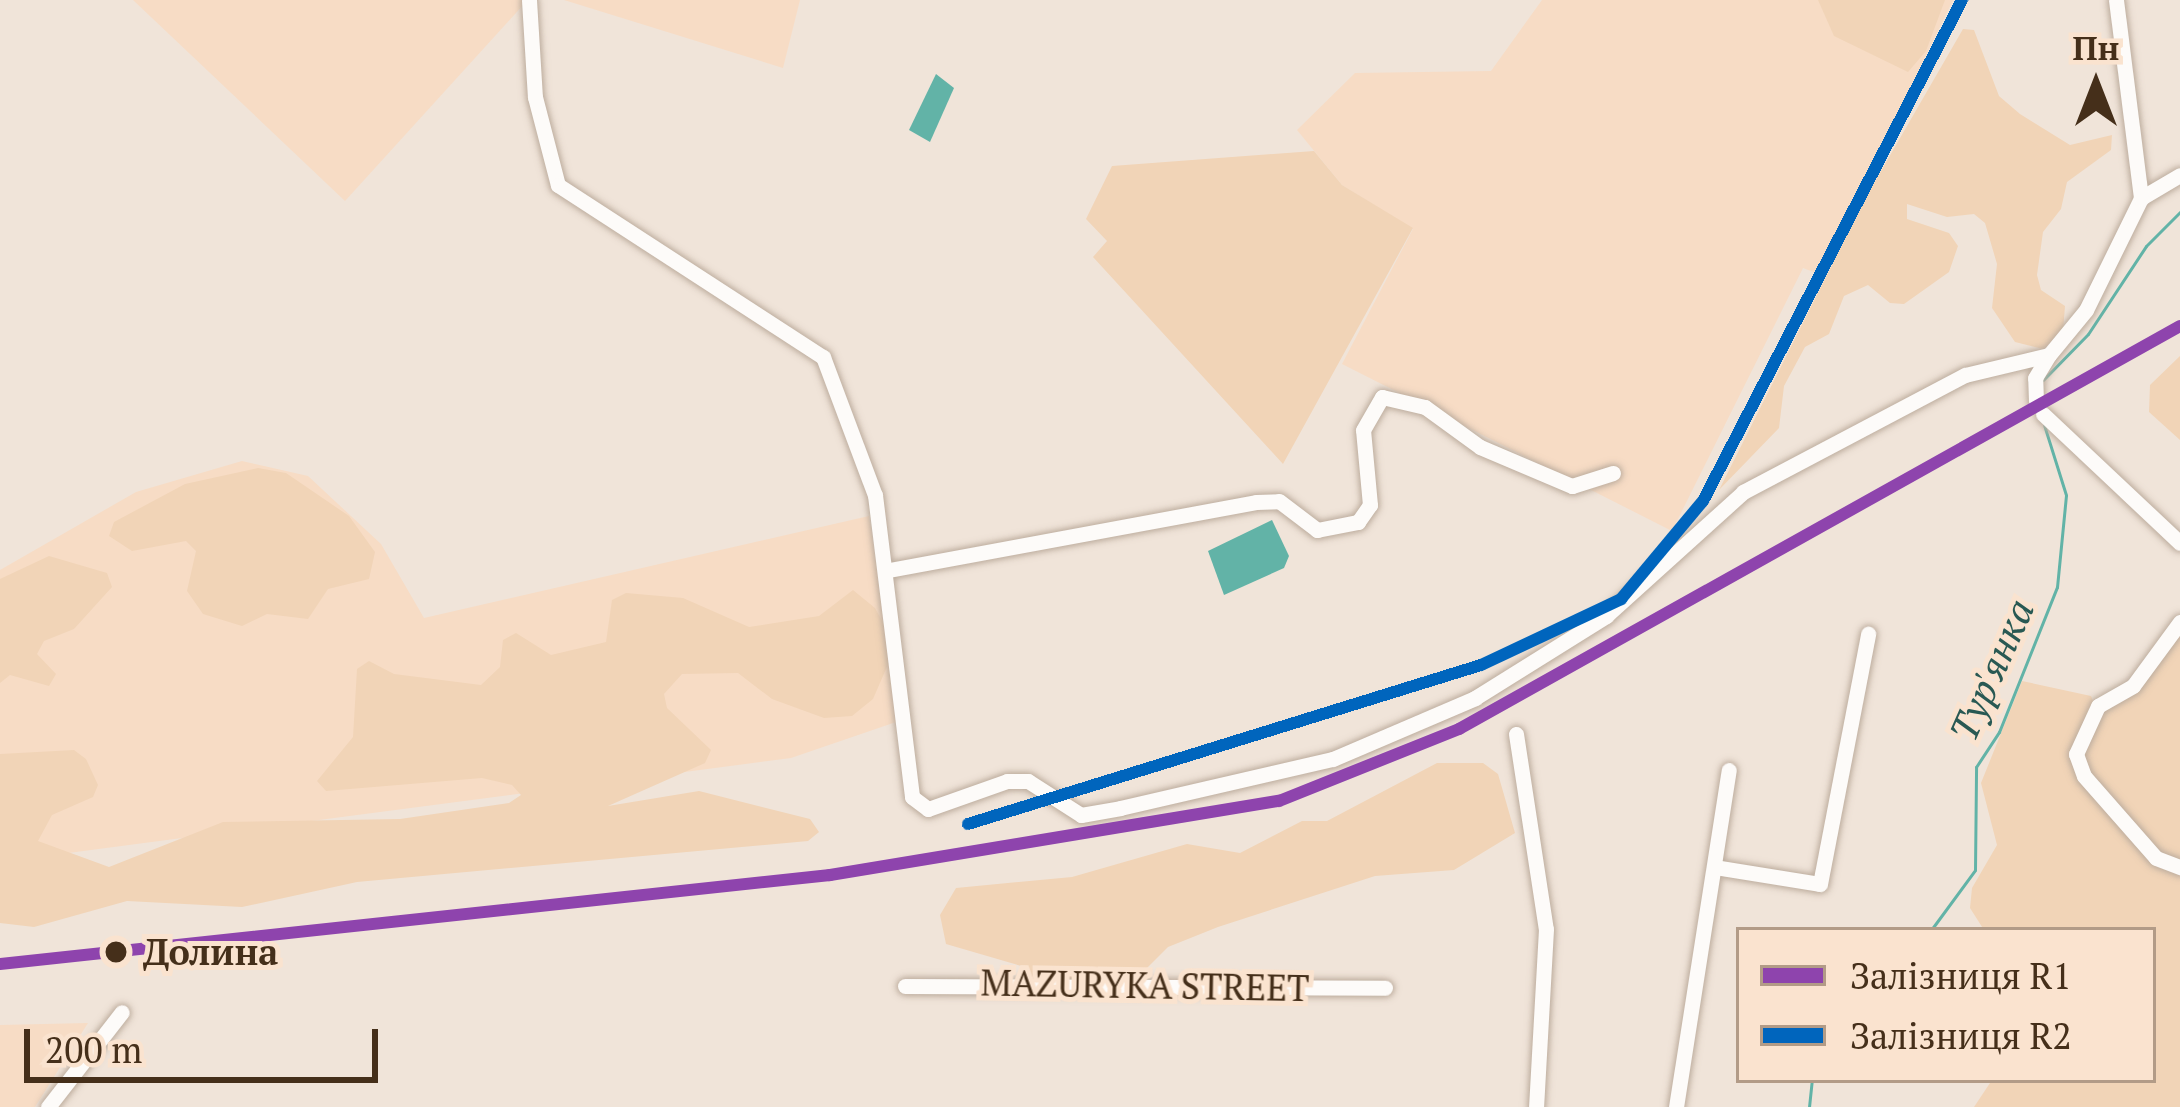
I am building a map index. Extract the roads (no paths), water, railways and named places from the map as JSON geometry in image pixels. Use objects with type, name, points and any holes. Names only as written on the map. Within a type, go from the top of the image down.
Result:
[{"type":"street","points":[[529,0],[535,97],[558,184],[823,358],[875,495],[889,570],[915,806],[928,809],[1007,781],[1028,781],[1081,815],[1334,759],[1458,706],[1606,616],[1743,492],[1965,375],[2049,355]]},
{"type":"street","points":[[2116,0],[2140,198],[2086,310],[2035,378],[2040,408],[2180,543]]},
{"type":"street","points":[[2140,198],[2180,175]]},
{"type":"street","points":[[889,570],[1256,502],[1279,501],[1317,530],[1358,522],[1370,505],[1363,430],[1382,397],[1424,407],[1480,447],[1572,486],[1613,472]]},
{"type":"street","points":[[2180,622],[2133,686],[2098,706],[2076,754],[2084,776],[2156,858],[2180,867]]},
{"type":"street","points":[[1714,867],[1820,884],[1868,634]]},
{"type":"street","points":[[1516,734],[1546,929],[1536,1107]]},
{"type":"street","points":[[1676,1107],[1730,770]]},
{"type":"street","name":"MAZURYKA STREET","points":[[905,986],[1385,988]]},
{"type":"street","points":[[48,1107],[122,1012]]},
{"type":"water","points":[[936,74],[954,88],[930,142],[909,130]]},
{"type":"water","points":[[1272,520],[1289,556],[1284,568],[1224,595],[1208,551]]},
{"type":"waterway","name":"Тур'янка","points":[[2043,380],[2088,334],[2146,246],[2180,212]]},
{"type":"waterway","name":"Тур'янка","points":[[1933,927],[1975,870],[1976,767],[1999,732],[2057,587],[2066,495],[2044,425]]},
{"type":"waterway","name":"Тур'янка","points":[[1809,1107],[1812,1083]]},
{"type":"rail line","name":"R2","points":[[968,824],[1481,665],[1621,599],[1703,501],[1962,0]]},
{"type":"rail line","name":"R1","points":[[0,964],[830,875],[1279,801],[1459,729],[2180,326]]},
{"type":"place","name":"Долина","points":[[116,952]]}]
